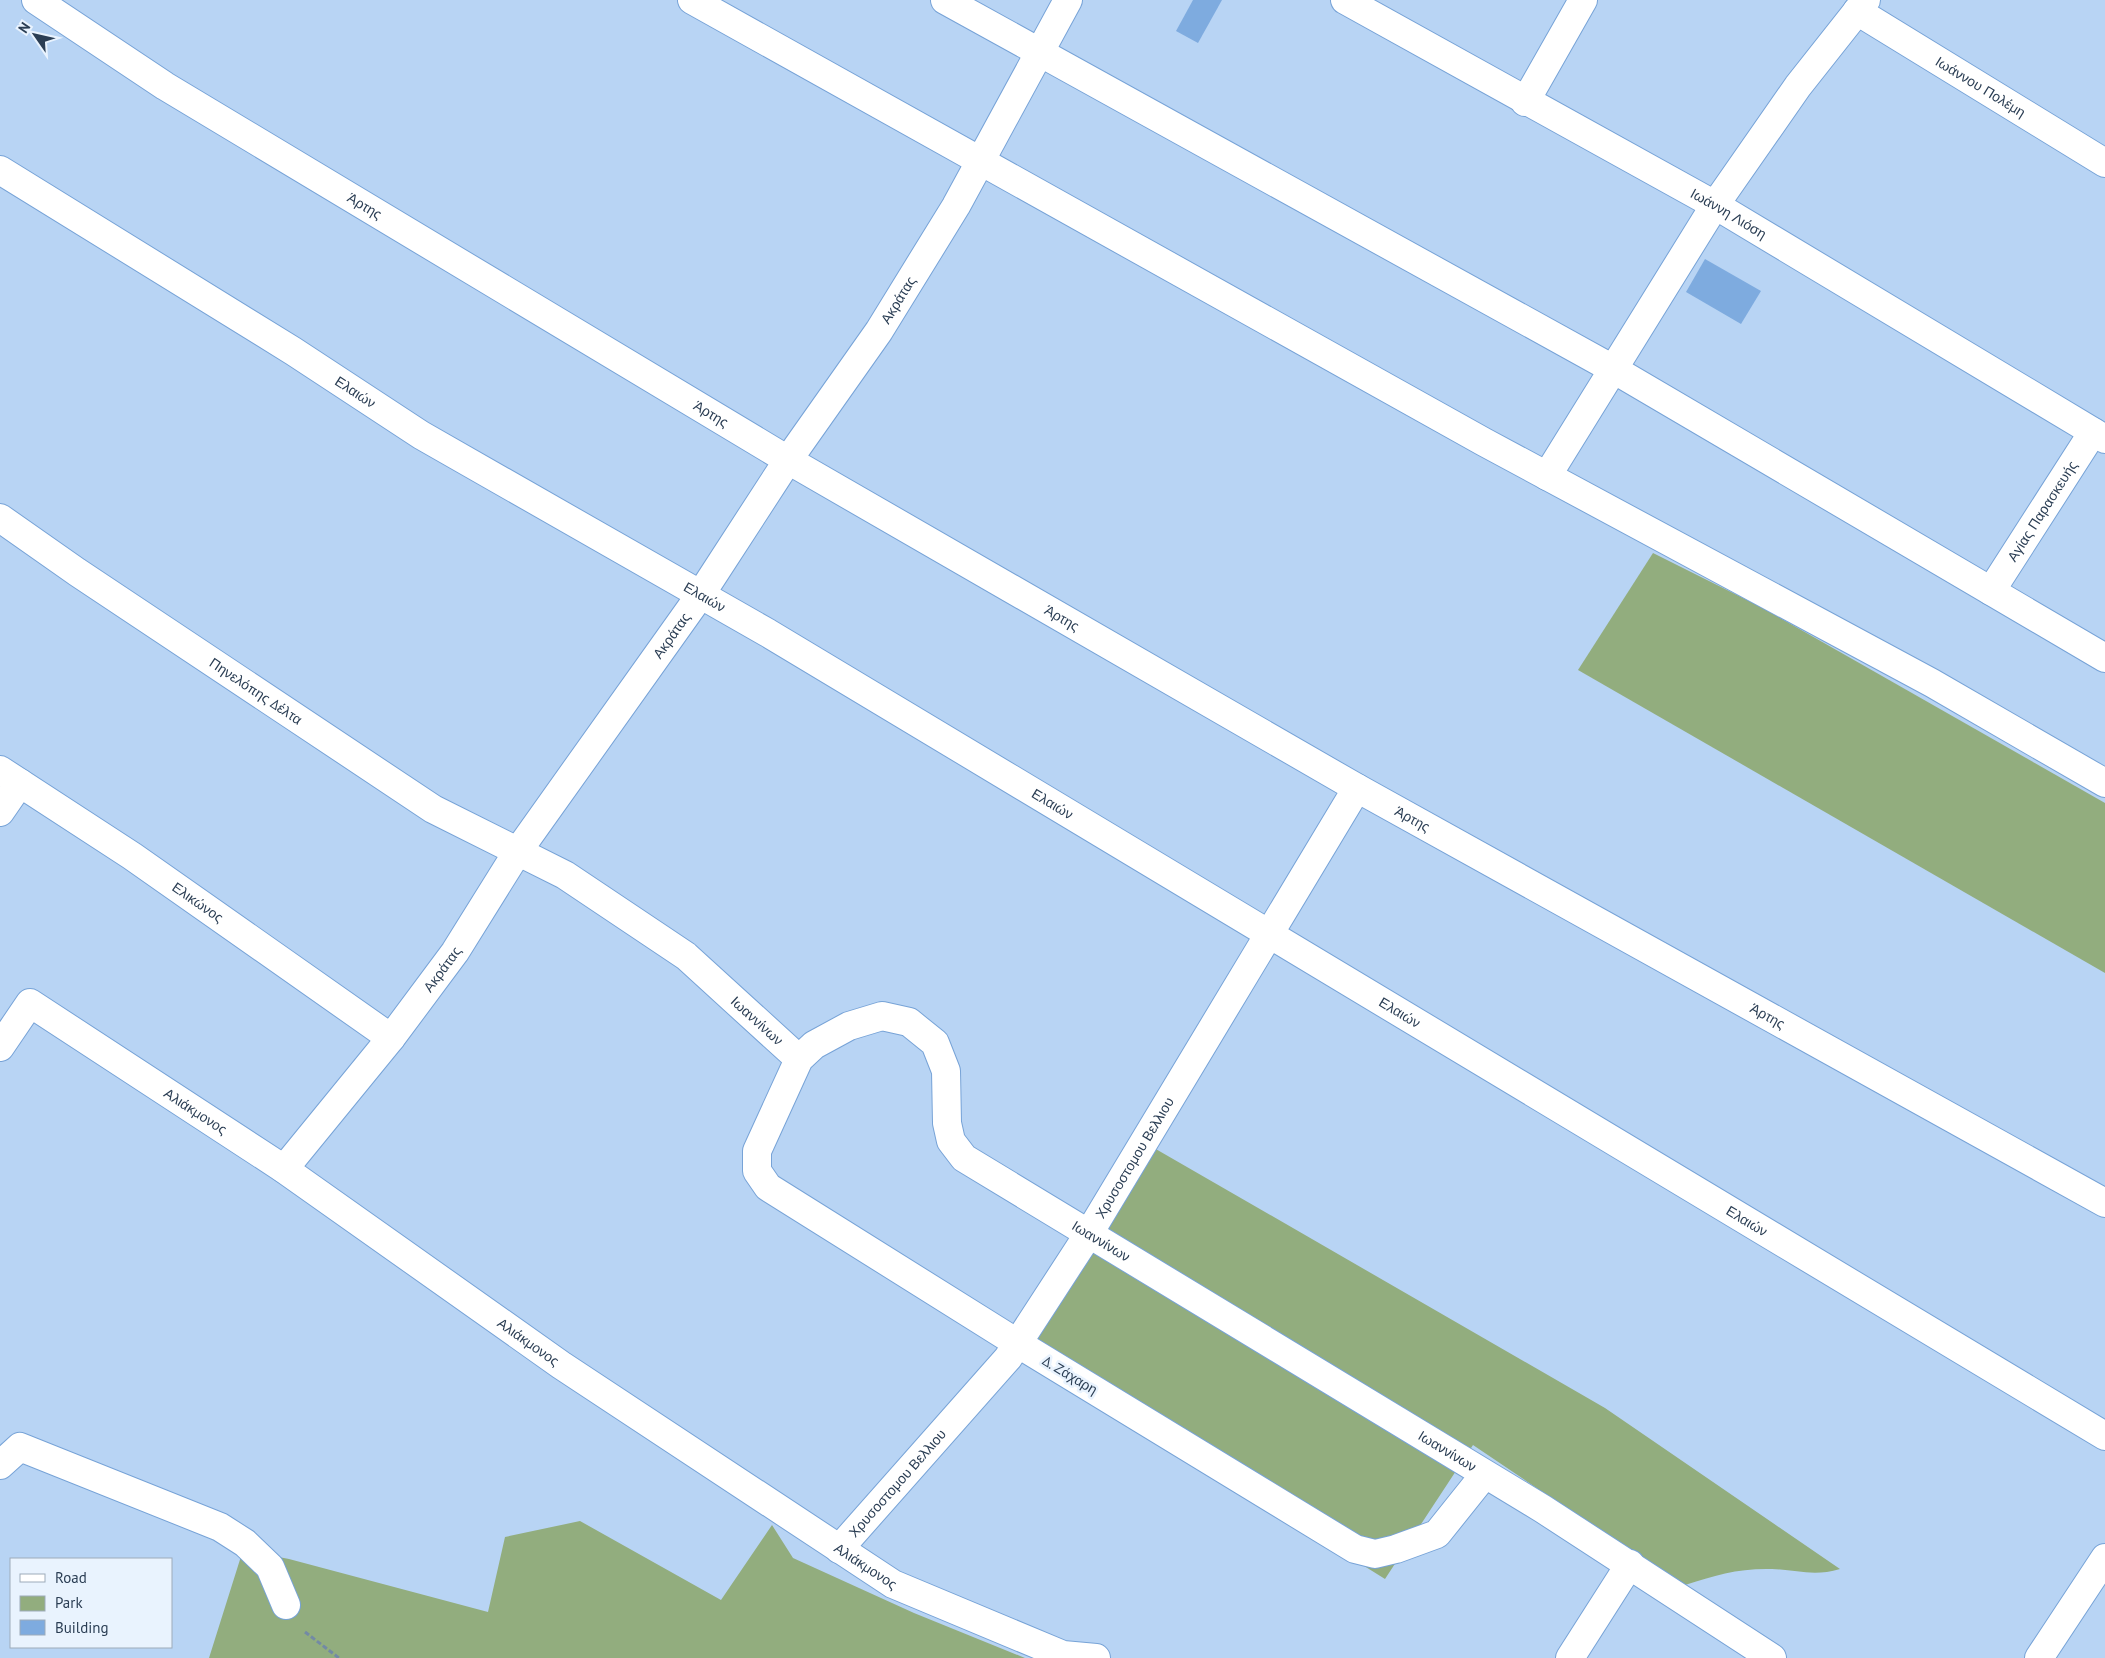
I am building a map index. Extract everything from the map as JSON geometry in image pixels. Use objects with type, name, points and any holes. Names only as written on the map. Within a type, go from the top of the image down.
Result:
[{"type":"street","name":"Άρτης","points":[[36,0],[165,86],[788,460],[1357,788],[2105,1203]]},
{"type":"street","points":[[692,0],[981,159],[1547,476],[1907,669],[2105,782]]},
{"type":"street","points":[[945,0],[1613,369],[2105,658]]},
{"type":"street","name":"Ακράτας","points":[[284,1169],[391,1038],[455,952],[518,851],[701,594],[788,460],[879,331],[946,222],[1068,0]]},
{"type":"street","name":"Ιωάννη Λιόση","points":[[1344,0],[1525,102],[1714,205],[2099,436]]},
{"type":"street","points":[[1525,102],[1583,0]]},
{"type":"street","points":[[1547,476],[1714,205],[1793,94],[1861,6]]},
{"type":"street","name":"Ιωάννου Πολέμη","points":[[1861,6],[2105,163]]},
{"type":"street","name":"Ελαιών","points":[[0,170],[293,351],[421,435],[701,594],[2105,1436]]},
{"type":"street","name":"Αγίας Παρασκευής","points":[[1991,591],[2099,436]]},
{"type":"street","name":"Πηνελόπης Δέλτα","points":[[0,518],[76,572],[433,809],[518,851]]},
{"type":"street","points":[[0,812],[10,777]]},
{"type":"street","name":"Ελικώνος","points":[[10,777],[132,856],[391,1038]]},
{"type":"street","name":"Χρυσοστομου Βελλιου","points":[[839,1549],[1008,1358],[1088,1234],[1357,788]]},
{"type":"street","name":"Ιωαννίνων","points":[[518,851],[565,876],[686,956],[799,1058],[814,1045],[849,1026],[882,1016],[909,1022],[935,1043],[946,1071],[947,1123],[951,1141],[964,1158],[1485,1474],[1630,1564],[1772,1658]]},
{"type":"street","name":"Αλιάκμονος","points":[[0,1047],[30,1003],[284,1169],[561,1365],[893,1584],[1063,1654],[1096,1658]]},
{"type":"street","name":"Δ. Ζάχαρη","points":[[799,1058],[757,1151],[757,1172],[768,1187],[1018,1343],[1356,1549],[1375,1554],[1396,1549],[1437,1534],[1485,1474]]},
{"type":"street","points":[[0,1465],[20,1447],[220,1527],[245,1542],[270,1567],[286,1605]]},
{"type":"street","points":[[2039,1658],[2105,1558]]},
{"type":"street","points":[[1570,1658],[1630,1564]]},
{"type":"path","points":[[286,1605],[293,1619],[306,1633],[338,1658]]},
{"type":"green space","points":[[1653,553],[1761,607],[2105,803],[2105,973],[1578,670]]},
{"type":"green space","points":[[1154,1148],[1605,1408],[1840,1569],[1822,1573],[1772,1569],[1738,1571],[1685,1585],[1652,1566],[1473,1445],[1385,1579],[1025,1354]]},
{"type":"green space","points":[[580,1521],[721,1600],[772,1525],[793,1558],[914,1613],[1025,1658],[209,1658],[243,1550],[289,1559],[488,1612],[505,1537]]},
{"type":"building","points":[[1193,0],[1222,0],[1198,43],[1176,31]]},
{"type":"building","points":[[1705,259],[1761,291],[1741,324],[1686,292]]}]
